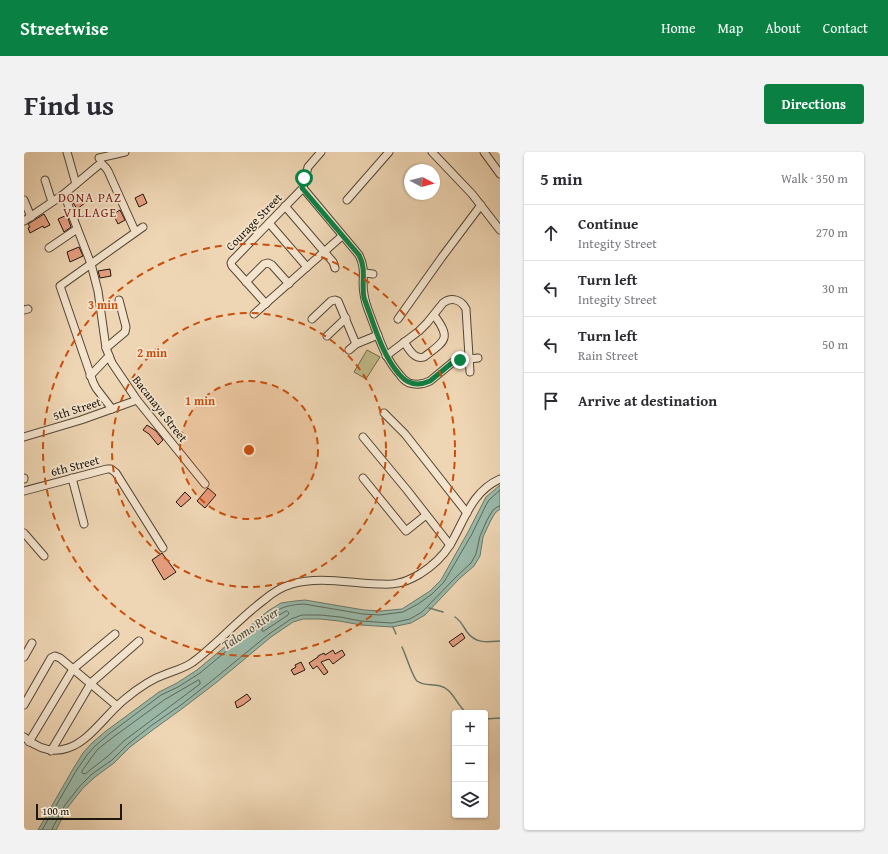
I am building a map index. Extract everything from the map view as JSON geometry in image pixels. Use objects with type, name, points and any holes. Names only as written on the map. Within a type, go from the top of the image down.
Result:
[{"type":"street","points":[[67,152],[76,184]]},
{"type":"street","points":[[24,221],[76,184],[99,158],[125,152]]},
{"type":"street","name":"Courage Street","points":[[266,304],[232,266],[232,261],[302,188],[308,167],[321,152]]},
{"type":"street","points":[[347,200],[389,152]]},
{"type":"street","points":[[432,152],[463,184],[500,230]]},
{"type":"street","points":[[484,152],[500,174]]},
{"type":"street","points":[[99,158],[108,171],[135,231]]},
{"type":"street","points":[[45,180],[52,202]]},
{"type":"street","points":[[302,188],[359,255],[362,261],[364,273],[364,298],[386,356],[405,380],[409,383],[425,383],[430,381],[453,362],[478,358]]},
{"type":"street","name":"Bacanaya Street","points":[[64,194],[91,264],[98,291],[106,348],[109,356],[116,370],[137,400],[205,484]]},
{"type":"street","points":[[24,200],[30,217]]},
{"type":"street","points":[[398,318],[481,205]]},
{"type":"street","points":[[285,206],[333,262],[335,268]]},
{"type":"street","points":[[268,223],[307,267]]},
{"type":"street","points":[[112,409],[96,388],[90,376],[60,286],[143,226]]},
{"type":"street","points":[[50,248],[78,229]]},
{"type":"street","points":[[254,314],[342,236]]},
{"type":"street","points":[[246,282],[264,264],[268,263],[272,265],[289,284]]},
{"type":"street","points":[[364,273],[373,274]]},
{"type":"street","points":[[106,348],[125,332],[126,327],[119,300]]},
{"type":"street","points":[[386,356],[427,323],[443,303],[450,300],[459,301],[464,304],[466,309],[470,372]]},
{"type":"street","points":[[312,319],[331,301],[338,301],[356,344]]},
{"type":"street","points":[[404,342],[416,357],[421,358],[441,344],[444,337],[444,331],[434,314]]},
{"type":"street","points":[[326,336],[346,318]]},
{"type":"street","points":[[350,350],[356,344],[378,335]]},
{"type":"street","points":[[90,376],[109,356]]},
{"type":"street","name":"5th Street","points":[[24,437],[74,422],[137,400]]},
{"type":"street","points":[[384,413],[404,434],[467,513]]},
{"type":"street","points":[[363,437],[450,545]]},
{"type":"street","name":"6th Street","points":[[24,491],[111,469],[116,474],[163,548]]},
{"type":"street","points":[[72,478],[84,524]]},
{"type":"street","points":[[363,478],[406,530],[426,515]]},
{"type":"street","points":[[115,634],[73,669],[27,740],[41,748],[51,751],[62,750],[82,741],[132,693],[165,674],[186,667],[204,654],[250,611],[274,592],[293,583],[305,581],[331,581],[372,584],[397,583],[411,579],[422,573],[443,554],[450,545],[479,494],[500,479]]},
{"type":"street","points":[[24,533],[44,556]]},
{"type":"street","points":[[51,751],[91,683],[139,641]]},
{"type":"street","points":[[24,657],[32,643]]},
{"type":"street","points":[[24,705],[52,657],[55,656],[60,658],[91,683],[117,706]]},
{"type":"shaded area","points":[[367,350],[380,357],[366,379],[354,372]]},
{"type":"water","name":"Talomo River","points":[[500,485],[500,509],[495,513],[483,537],[480,556],[474,566],[459,579],[425,615],[411,623],[392,627],[361,625],[320,619],[303,619],[293,622],[271,637],[217,682],[130,747],[114,763],[95,777],[83,788],[68,807],[56,830],[38,830],[73,769],[83,753],[92,743],[159,692],[177,683],[197,670],[268,611],[281,603],[305,600],[364,610],[380,611],[402,609],[430,591],[441,580],[486,497]]},
{"type":"building","points":[[143,194],[147,203],[139,207],[135,198]]},
{"type":"building","points":[[80,195],[85,203],[77,209],[72,201]]},
{"type":"building","points":[[120,210],[125,220],[118,224],[113,214]]},
{"type":"building","points":[[44,214],[50,225],[44,228],[43,226],[30,233],[28,228],[30,227],[28,224]]},
{"type":"building","points":[[67,215],[71,227],[64,232],[58,219]]},
{"type":"building","points":[[79,247],[83,256],[70,262],[67,252]]},
{"type":"building","points":[[110,269],[111,276],[100,278],[98,271]]},
{"type":"building","points":[[147,425],[156,431],[163,440],[158,445],[149,434],[143,430]]},
{"type":"building","points":[[208,488],[216,495],[205,508],[197,501]]},
{"type":"building","points":[[185,492],[191,498],[181,507],[176,502]]},
{"type":"building","points":[[162,553],[176,572],[164,580],[152,560]]},
{"type":"building","points":[[462,633],[465,638],[453,647],[449,642]]},
{"type":"building","points":[[333,650],[335,654],[342,650],[345,655],[333,664],[329,659],[321,662],[328,672],[324,675],[317,666],[313,669],[309,663],[318,656],[324,653],[325,655]]},
{"type":"building","points":[[301,662],[305,670],[294,675],[291,670],[296,667],[295,665]]},
{"type":"building","points":[[247,694],[251,699],[237,708],[235,702]]},
{"type":"waterway","points":[[429,608],[443,612]]},
{"type":"waterway","points":[[455,617],[474,639],[491,642],[500,641]]},
{"type":"waterway","points":[[393,627],[396,634]]},
{"type":"waterway","points":[[402,647],[413,675],[417,681],[424,684],[437,685],[445,688],[464,710]]},
{"type":"waterway","points":[[488,719],[500,718]]},
{"type":"district","name":"DONA PAZ VILLAGE","points":[[90,204]]},
{"type":"route","points":[[304,178],[302,188],[359,255],[362,261],[364,267],[364,298],[386,356],[402,378],[409,383],[425,383],[430,381],[453,362],[460,360]]}]
